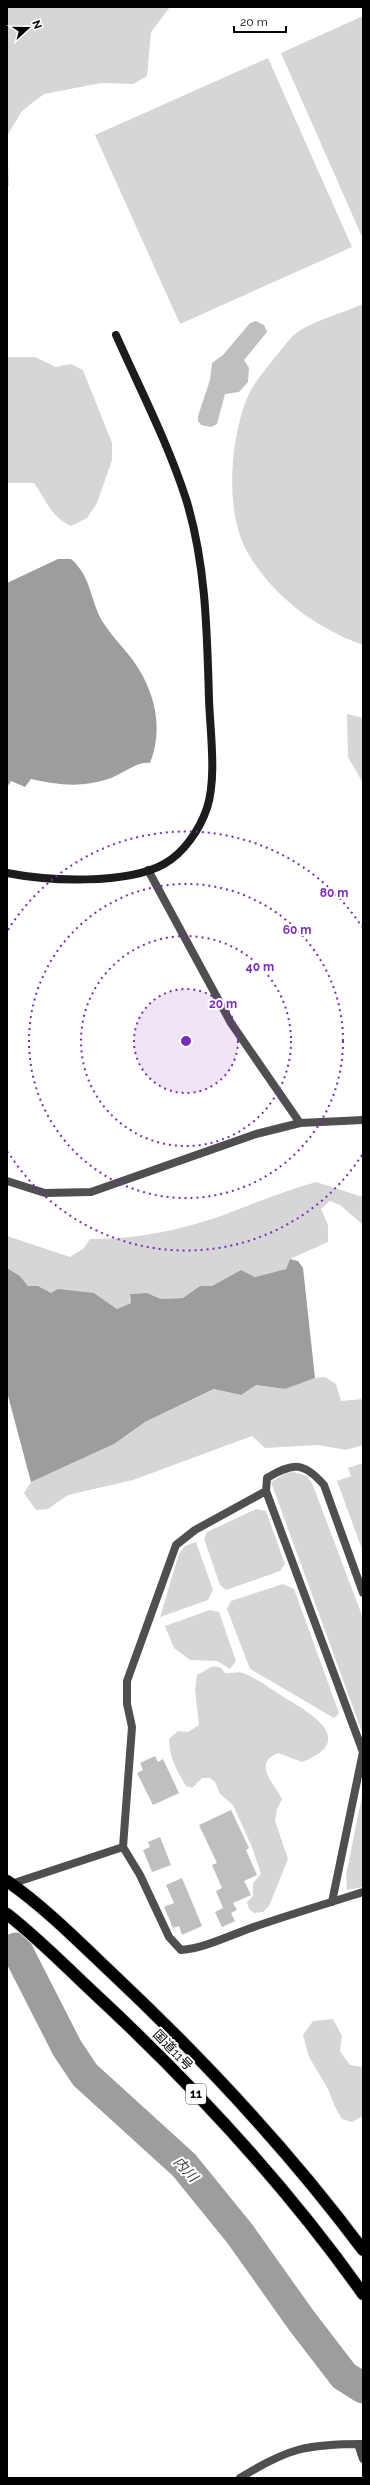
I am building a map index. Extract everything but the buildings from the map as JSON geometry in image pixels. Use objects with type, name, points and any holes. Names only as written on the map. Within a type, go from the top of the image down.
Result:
[{"type":"highway","name":"国道11号","points":[[8,1883],[100,1961],[154,2012],[216,2077],[300,2171],[363,2250]]},
{"type":"highway","name":"国道11号","points":[[7,1914],[142,2038],[215,2114],[285,2193],[363,2294]]},
{"type":"street","points":[[7,873],[45,879],[63,880],[131,875],[148,870],[164,864],[178,852],[201,823],[208,806],[212,762],[207,618],[204,584],[185,498],[116,335]]},
{"type":"street","points":[[148,870],[231,1023],[300,1123]]},
{"type":"street","points":[[7,1181],[45,1192],[90,1192],[256,1134],[300,1123],[363,1120]]},
{"type":"street","points":[[332,1902],[363,1752],[266,1491],[267,1478],[284,1468],[299,1466],[313,1472],[324,1485],[363,1593]]},
{"type":"street","points":[[266,1491],[195,1530],[176,1545],[127,1681],[126,1704],[132,1727],[123,1847],[140,1875],[169,1937],[181,1950],[196,1949],[363,1892]]},
{"type":"street","points":[[8,1883],[123,1847]]},
{"type":"street","points":[[240,2478],[264,2463],[294,2449],[323,2444],[360,2444],[363,2458]]},
{"type":"shaded area","points":[[7,7],[170,7],[151,32],[147,76],[133,84],[101,83],[44,94],[22,111],[7,136]]},
{"type":"shaded area","points":[[363,16],[363,239],[281,53]]},
{"type":"shaded area","points":[[268,58],[352,247],[180,324],[95,135]]},
{"type":"shaded area","points":[[7,136],[9,186],[7,187]]},
{"type":"shaded area","points":[[363,304],[363,645],[329,630],[298,610],[271,585],[259,571],[241,538],[236,520],[232,477],[241,415],[247,398],[260,376],[293,336],[299,331],[313,323]]},
{"type":"shaded area","points":[[7,357],[35,357],[56,367],[71,364],[83,370],[112,443],[112,460],[97,503],[87,518],[71,526],[58,518],[34,483],[7,483]]},
{"type":"shaded area","points":[[58,559],[71,559],[78,566],[83,573],[102,621],[140,671],[151,696],[155,710],[157,723],[154,750],[150,763],[134,766],[113,777],[98,782],[70,785],[31,779],[25,787],[11,781],[7,787],[7,583]]},
{"type":"shaded area","points":[[347,714],[363,718],[363,783],[348,757]]},
{"type":"shaded area","points":[[316,1182],[363,1197],[363,1225],[340,1205],[330,1201],[321,1209],[328,1225],[328,1242],[290,1259],[286,1269],[255,1277],[241,1270],[212,1286],[200,1286],[183,1298],[161,1299],[147,1293],[130,1294],[131,1303],[117,1309],[94,1293],[51,1293],[38,1286],[28,1286],[20,1276],[7,1268],[7,1236],[70,1257],[84,1248],[90,1239],[140,1236],[189,1226]]},
{"type":"shaded area","points":[[290,1259],[298,1261],[303,1268],[315,1378],[285,1389],[256,1385],[241,1395],[214,1389],[145,1422],[114,1444],[31,1482],[7,1392],[7,1268],[20,1276],[28,1286],[38,1286],[51,1293],[58,1289],[94,1293],[117,1309],[131,1303],[130,1294],[147,1293],[161,1299],[183,1298],[200,1286],[212,1286],[241,1270],[255,1277],[286,1269]]},
{"type":"shaded area","points":[[325,1377],[336,1384],[341,1401],[363,1399],[363,1445],[346,1450],[318,1445],[265,1448],[252,1436],[133,1480],[68,1495],[48,1509],[36,1510],[24,1493],[31,1482],[114,1444],[145,1422],[215,1389],[240,1395],[256,1385],[285,1389],[315,1378]]},
{"type":"shaded area","points":[[363,1463],[363,1552],[337,1481],[351,1476],[348,1468]]},
{"type":"shaded area","points":[[294,1472],[307,1476],[312,1483],[363,1618],[363,1735],[271,1482],[286,1473]]},
{"type":"shaded area","points":[[256,1509],[266,1511],[285,1564],[280,1571],[226,1590],[220,1585],[204,1539],[207,1532]]},
{"type":"shaded area","points":[[196,1542],[213,1590],[208,1600],[160,1617],[179,1554],[185,1546]]},
{"type":"shaded area","points":[[283,1584],[294,1589],[339,1713],[334,1718],[250,1669],[227,1609],[231,1601]]},
{"type":"shaded area","points":[[210,1610],[219,1612],[236,1661],[230,1669],[217,1661],[190,1660],[174,1648],[165,1626]]},
{"type":"shaded area","points":[[213,1666],[221,1668],[225,1673],[241,1672],[259,1681],[317,1720],[325,1728],[328,1737],[326,1745],[318,1754],[302,1762],[278,1753],[270,1758],[266,1763],[268,1775],[282,1799],[277,1809],[275,1821],[288,1859],[269,1906],[263,1912],[254,1913],[249,1909],[247,1902],[253,1896],[253,1883],[261,1874],[252,1847],[233,1805],[220,1794],[215,1782],[210,1778],[202,1778],[192,1788],[186,1786],[170,1752],[169,1739],[178,1731],[188,1732],[199,1725],[195,1690],[197,1675]]},
{"type":"shaded area","points":[[363,1791],[363,1887],[347,1890],[346,1875]]},
{"type":"shaded area","points":[[333,2019],[342,2036],[340,2051],[350,2065],[363,2067],[363,2116],[352,2122],[342,2119],[335,2107],[328,2089],[309,2057],[303,2035],[313,2021]]},
{"type":"waterway","name":"内川","points":[[16,1948],[67,2048],[85,2075],[184,2165],[240,2234],[301,2320],[344,2376],[363,2388]]}]
